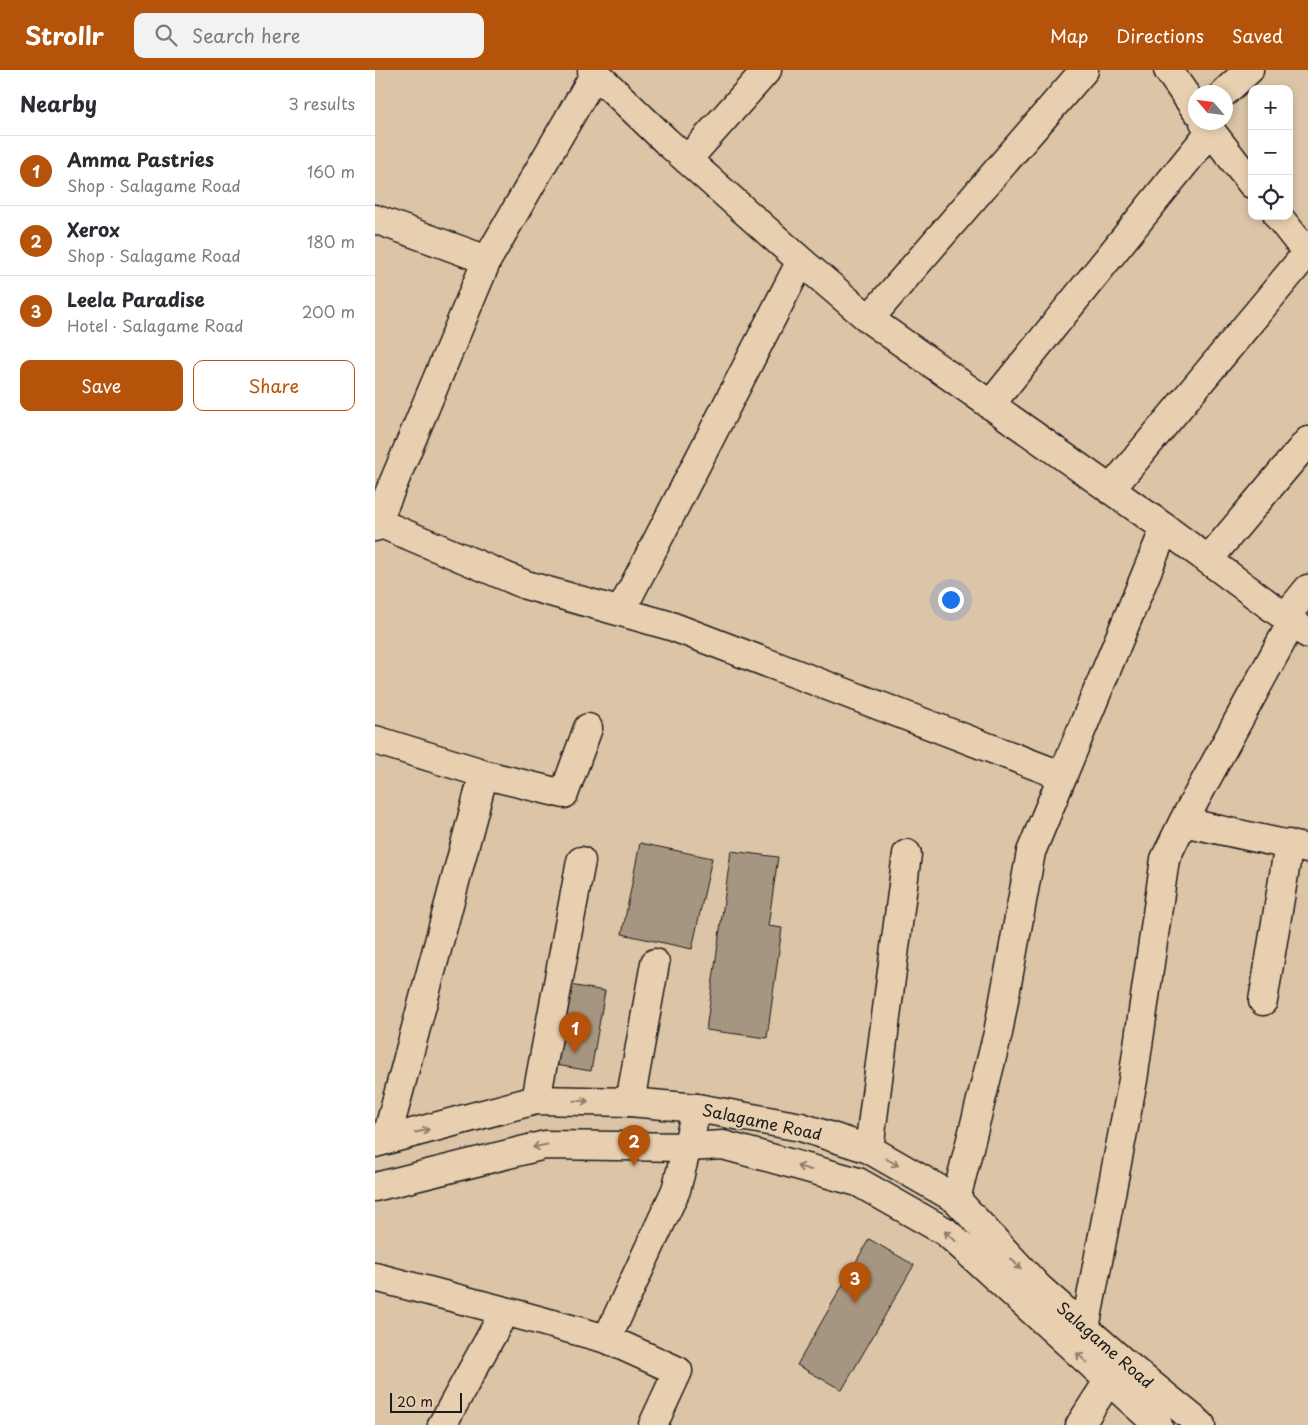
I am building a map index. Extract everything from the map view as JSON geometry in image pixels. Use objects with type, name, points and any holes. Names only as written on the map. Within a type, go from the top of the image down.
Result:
[{"type":"street","points":[[687,160],[767,70]]},
{"type":"street","points":[[869,319],[1083,70]]},
{"type":"street","points":[[1168,70],[1188,99]]},
{"type":"street","points":[[1233,85],[1249,70]]},
{"type":"street","points":[[1063,776],[671,626],[526,585],[377,516],[487,260],[594,71],[687,160],[801,262],[869,319],[1165,528],[1295,624]]},
{"type":"street","points":[[990,405],[1196,130]]},
{"type":"street","points":[[1210,130],[1248,179]]},
{"type":"street","points":[[375,219],[487,260]]},
{"type":"street","points":[[1110,490],[1305,243],[1282,220]]},
{"type":"street","points":[[621,611],[801,262]]},
{"type":"street","points":[[1208,560],[1308,441]]},
{"type":"street","points":[[956,1199],[998,1033],[1031,852],[1165,528]]},
{"type":"street","points":[[1085,1328],[1133,1080],[1165,859],[1183,822],[1295,624],[1308,589]]},
{"type":"street","points":[[375,740],[482,774],[565,794],[588,728]]},
{"type":"street","points":[[381,1141],[483,780],[482,774]]},
{"type":"street","points":[[1183,822],[1298,846],[1263,1001]]},
{"type":"street","points":[[869,1149],[907,854]]},
{"type":"street","points":[[536,1100],[581,861]]},
{"type":"street","points":[[630,1102],[655,963]]},
{"type":"street","name":"Salagame Road","points":[[381,1141],[536,1100],[630,1102],[697,1108],[801,1127],[869,1149],[956,1199],[1039,1288],[1085,1328],[1115,1371],[1195,1423]]},
{"type":"street","points":[[607,1339],[676,1190],[697,1108]]},
{"type":"street","points":[[375,1187],[545,1145],[688,1147],[723,1145],[858,1182],[946,1232],[1115,1371],[1158,1425]]},
{"type":"street","points":[[375,1277],[607,1339],[678,1371],[653,1425]]},
{"type":"street","points":[[443,1425],[505,1311]]},
{"type":"street","points":[[1081,1425],[1115,1371]]},
{"type":"building","points":[[640,843],[712,858],[692,949],[622,934]]},
{"type":"building","points":[[731,851],[778,857],[768,926],[782,928],[767,1038],[706,1030]]},
{"type":"building","points":[[570,985],[605,991],[591,1071],[556,1065]]},
{"type":"building","points":[[869,1239],[914,1265],[842,1390],[797,1365]]},
{"type":"place","name":"Amma Pastries","points":[[575,1053]]},
{"type":"place","name":"Xerox","points":[[634,1166]]},
{"type":"place","name":"Leela Paradise","points":[[855,1303]]}]
